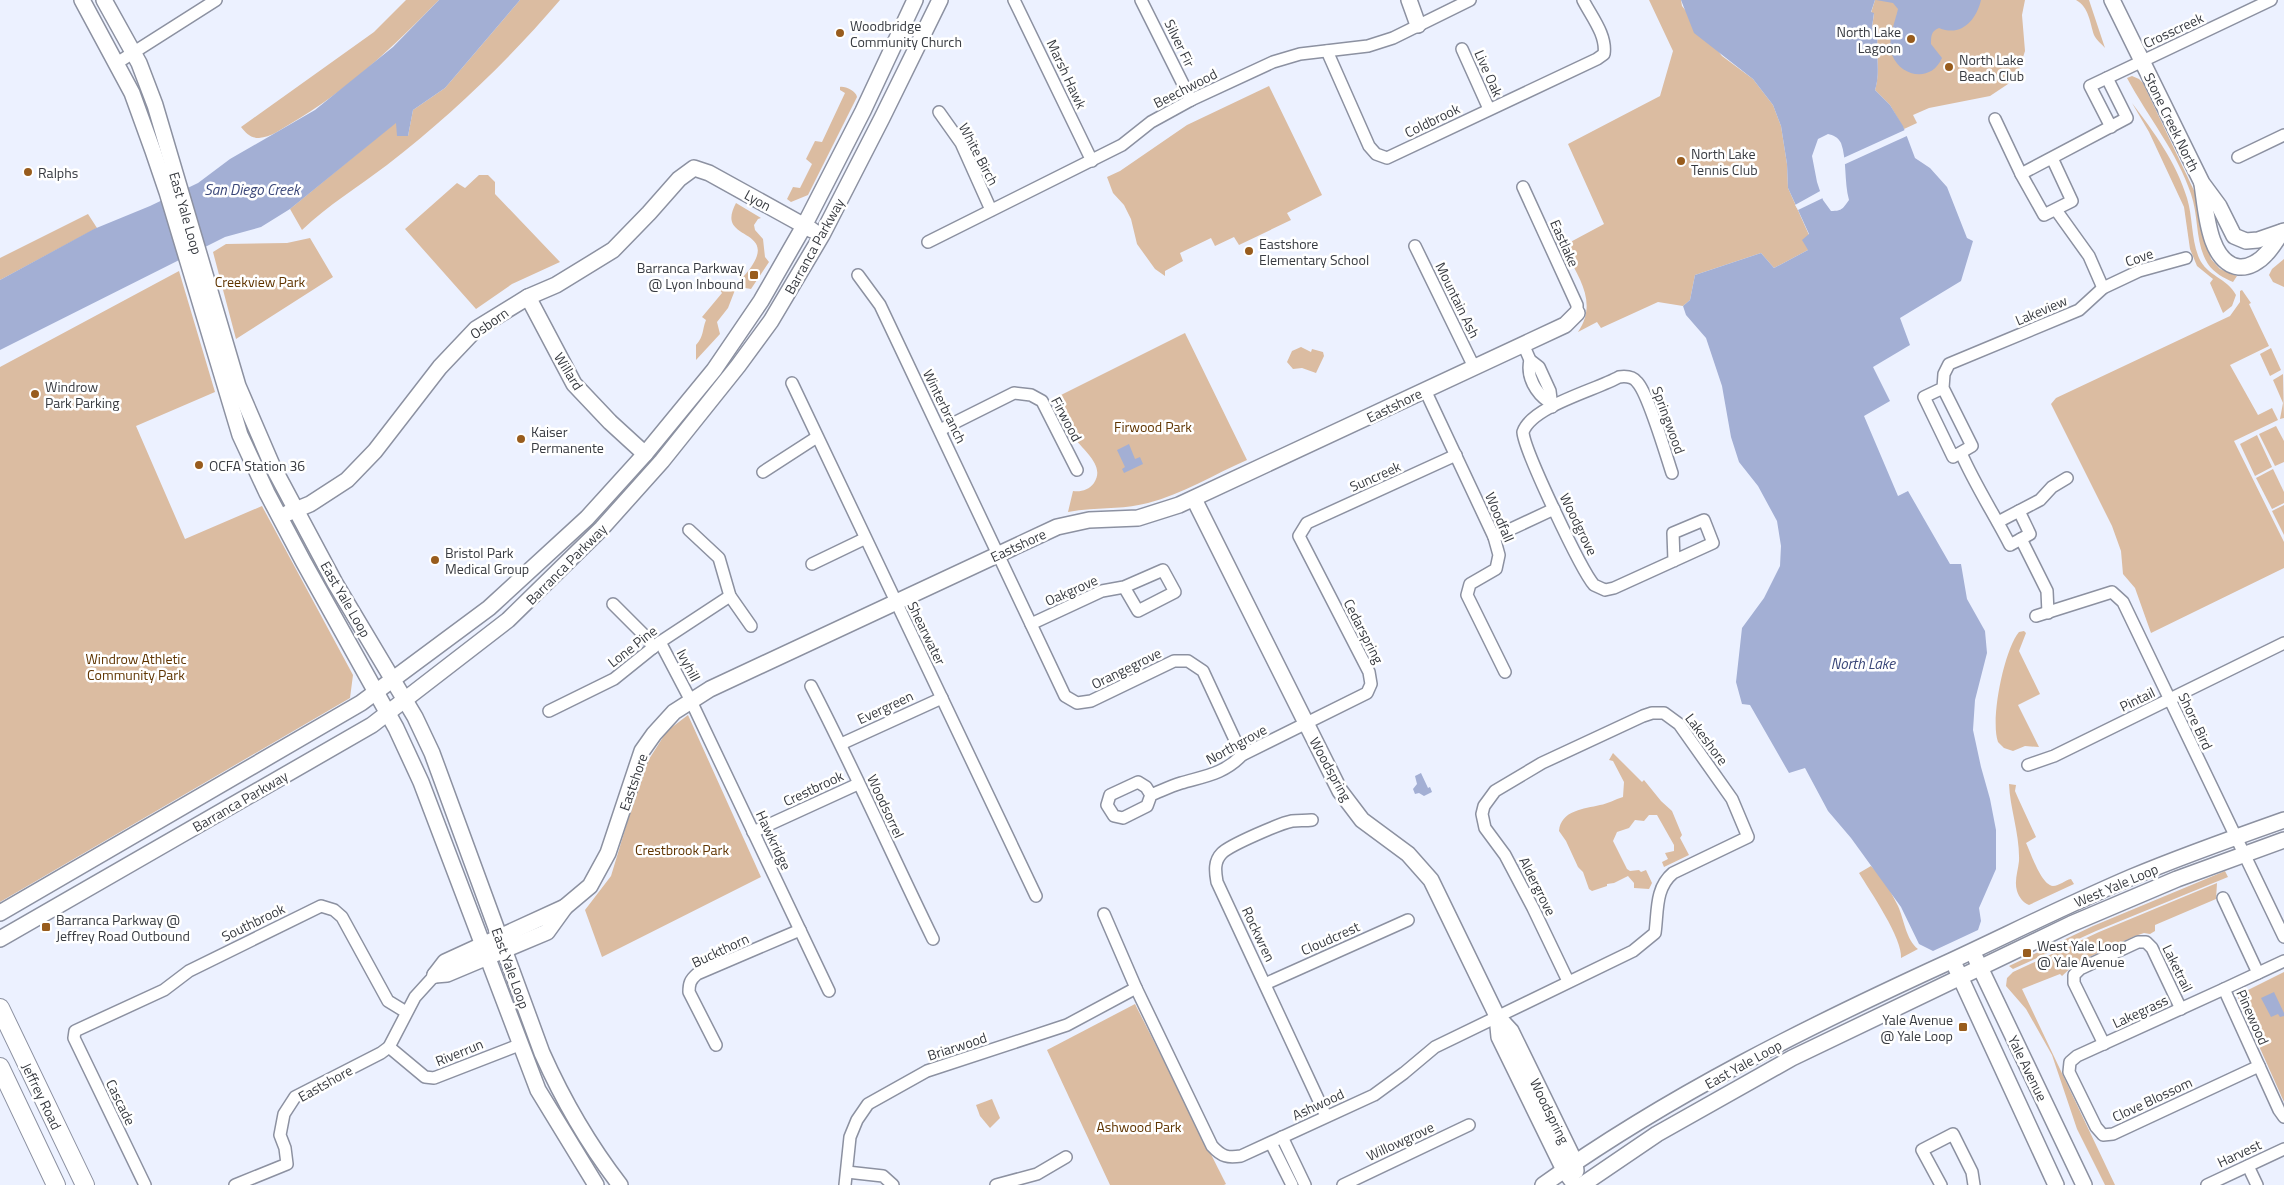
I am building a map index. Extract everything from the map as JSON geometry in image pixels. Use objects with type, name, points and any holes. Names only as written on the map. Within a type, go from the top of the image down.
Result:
[{"type":"main road","name":"East Yale Loop","points":[[82,0],[132,93],[173,189]]},
{"type":"main road","name":"East Yale Loop","points":[[104,0],[134,53],[155,105],[173,189],[240,435],[280,516],[389,712],[422,782],[519,1045],[546,1106],[596,1185]]},
{"type":"main road","name":"Barranca Parkway","points":[[0,913],[361,703],[466,626],[534,568],[587,518],[645,454],[724,355],[761,302],[804,226],[863,111],[915,0]]},
{"type":"main road","name":"Barranca Parkway","points":[[0,939],[372,725],[508,620],[602,528],[662,461],[772,321],[822,235],[940,0]]},
{"type":"main road","points":[[1409,0],[1418,26]]},
{"type":"main road","name":"Stone Creek North","points":[[2112,0],[2202,183],[2219,206],[2234,236],[2246,241],[2252,241],[2283,232]]},
{"type":"main road","name":"Lyon","points":[[694,168],[709,173],[822,235]]},
{"type":"main road","name":"Osborn","points":[[280,516],[310,504],[347,480],[376,451],[440,367],[476,329],[528,297],[556,285],[613,250],[679,179],[694,168]]},
{"type":"main road","name":"Stone Creek North","points":[[2202,183],[2214,246],[2221,258],[2231,266],[2242,267],[2256,263],[2266,255],[2283,232]]},
{"type":"main road","name":"East Yale Loop","points":[[194,264],[238,386],[272,465],[335,583],[394,680],[432,753],[542,1053],[556,1084],[603,1162],[620,1185]]},
{"type":"main road","name":"Willard","points":[[528,297],[574,384],[610,422],[645,454]]},
{"type":"main road","name":"Eastshore","points":[[435,975],[445,962],[485,951],[502,943],[547,932],[565,907],[590,886],[601,869],[617,830],[635,767],[642,751],[654,734],[674,712],[710,689],[1056,527],[1075,522],[1138,518],[1194,499],[1565,324],[1576,313]]},
{"type":"main road","name":"Woodspring","points":[[1194,499],[1340,791],[1358,815],[1384,838],[1408,854],[1431,880],[1497,1016],[1500,1037],[1570,1166],[1576,1185]]},
{"type":"main road","name":"West Yale Loop","points":[[1953,960],[2132,877],[2234,837],[2284,820]]},
{"type":"main road","name":"West Yale Loop","points":[[1980,968],[2071,924],[2177,879],[2284,840]]},
{"type":"main road","name":"Yale Avenue","points":[[1972,950],[2084,1185]]},
{"type":"main road","name":"East Yale Loop","points":[[1543,1185],[1570,1166],[1686,1096],[1789,1038],[1953,960]]},
{"type":"main road","name":"Yale Avenue","points":[[1953,960],[2056,1185]]},
{"type":"main road","name":"East Yale Loop","points":[[1582,1185],[1657,1134],[1792,1058],[1980,968]]},
{"type":"main road","name":"Jeffrey Road","points":[[0,1008],[85,1185]]},
{"type":"main road","name":"Jeffrey Road","points":[[0,1066],[56,1185]]},
{"type":"street","points":[[117,63],[216,0]]},
{"type":"street","name":"Marsh Hawk","points":[[1014,0],[1092,161]]},
{"type":"street","name":"Silver Fir","points":[[1141,0],[1191,100]]},
{"type":"street","name":"Beechwood","points":[[928,242],[1122,145],[1151,122],[1191,100],[1273,62],[1300,54],[1368,46],[1393,38],[1470,0]]},
{"type":"street","name":"Coldbrook","points":[[1327,51],[1369,146],[1381,157],[1387,158],[1604,54],[1605,45],[1603,38],[1583,0]]},
{"type":"street","name":"Crosscreek","points":[[2142,61],[2271,0]]},
{"type":"street","name":"Live Oak","points":[[1462,49],[1489,109]]},
{"type":"street","points":[[2111,127],[2090,86],[2142,61]]},
{"type":"street","points":[[2021,174],[2127,118],[2107,78]]},
{"type":"street","name":"White Birch","points":[[939,112],[960,143],[991,210]]},
{"type":"street","points":[[1994,119],[2044,215],[2072,201],[2052,158]]},
{"type":"street","points":[[2238,157],[2284,134]]},
{"type":"street","name":"Eastlake","points":[[1523,187],[1577,305],[1576,313]]},
{"type":"street","points":[[2056,210],[2089,256],[2103,288]]},
{"type":"street","name":"Mountain Ash","points":[[1415,246],[1474,367]]},
{"type":"street","name":"Cove","points":[[2103,288],[2139,271],[2186,258]]},
{"type":"street","name":"Winterbranch","points":[[858,275],[880,305],[998,554]]},
{"type":"street","name":"Lakeview","points":[[1943,388],[1944,374],[1950,364],[2080,310],[2103,288]]},
{"type":"street","points":[[1523,344],[1530,360],[1528,370],[1539,395],[1551,404]]},
{"type":"street","name":"Springwood","points":[[1551,404],[1619,377],[1626,376],[1636,381],[1645,394],[1672,473]]},
{"type":"street","name":"Shearwater","points":[[792,384],[1036,896]]},
{"type":"street","points":[[1943,388],[1972,446],[1954,457],[1924,397],[1943,388]]},
{"type":"street","name":"Woodfall","points":[[1424,390],[1494,537],[1499,555],[1496,569],[1470,584],[1467,595],[1505,672]]},
{"type":"street","name":"Firwood","points":[[940,430],[1014,393],[1031,395],[1042,401],[1077,470]]},
{"type":"street","name":"Woodgrove","points":[[1551,404],[1528,421],[1523,432],[1526,446],[1554,509],[1590,580],[1605,590],[1614,588],[1674,561]]},
{"type":"street","points":[[763,472],[817,437]]},
{"type":"street","points":[[1961,453],[1975,484],[2010,545],[2030,534],[2019,511]]},
{"type":"street","name":"Suncreek","points":[[1307,523],[1456,455]]},
{"type":"street","points":[[1998,522],[2040,500],[2052,487],[2067,478]]},
{"type":"street","points":[[1494,537],[1554,509]]},
{"type":"street","name":"Cedarspring","points":[[1306,724],[1363,696],[1372,684],[1369,672],[1299,536],[1307,523]]},
{"type":"street","points":[[689,530],[719,558],[730,596],[751,626]]},
{"type":"street","points":[[812,564],[864,538]]},
{"type":"street","points":[[2021,539],[2047,591],[2048,613]]},
{"type":"street","name":"Orangegrove","points":[[998,554],[1066,696],[1077,703],[1091,701],[1174,661],[1181,660],[1195,664],[1203,671],[1242,755]]},
{"type":"street","name":"Oakgrove","points":[[1031,624],[1102,590],[1124,587]]},
{"type":"street","name":"Shore Bird","points":[[2036,616],[2112,592],[2123,602],[2234,837],[2284,937]]},
{"type":"street","name":"Lone Pine","points":[[549,711],[614,679],[657,645],[730,596]]},
{"type":"street","name":"Ivyhill","points":[[613,604],[648,639],[657,645],[691,701]]},
{"type":"street","name":"Pintail","points":[[2028,764],[2054,756],[2284,643]]},
{"type":"street","name":"Woodsorrel","points":[[811,686],[841,744],[858,784],[933,939]]},
{"type":"street","name":"Evergreen","points":[[841,744],[942,698]]},
{"type":"street","name":"Hawkridge","points":[[691,701],[829,991]]},
{"type":"street","name":"Lakeshore","points":[[1484,806],[1495,791],[1542,762],[1652,713],[1664,713],[1673,718],[1732,799],[1748,837],[1673,873],[1666,879],[1660,892],[1655,933]]},
{"type":"street","name":"Northgrove","points":[[1151,795],[1175,785],[1212,775],[1230,766],[1242,755],[1306,724]]},
{"type":"street","name":"Crestbrook","points":[[753,832],[858,784]]},
{"type":"street","name":"Aldergrove","points":[[1484,806],[1482,814],[1485,828],[1506,855],[1534,908],[1568,981]]},
{"type":"street","name":"Rockwren","points":[[1312,820],[1291,821],[1257,834],[1223,851],[1216,864],[1217,882],[1326,1116]]},
{"type":"street","points":[[2223,898],[2258,973]]},
{"type":"street","name":"Southbrook","points":[[75,1031],[164,990],[188,971],[321,906],[334,910],[342,917],[388,1001],[406,1012]]},
{"type":"street","name":"Ashwood","points":[[1104,914],[1136,988],[1216,1151],[1220,1155],[1231,1158],[1242,1156],[1374,1095],[1435,1047],[1633,951],[1655,933]]},
{"type":"street","name":"Cloudcrest","points":[[1265,984],[1408,920]]},
{"type":"street","name":"Buckthorn","points":[[716,1045],[689,992],[689,984],[692,978],[697,974],[800,930]]},
{"type":"street","name":"Laketrail","points":[[2104,1044],[2074,983],[2074,975],[2080,969],[2138,942],[2146,942],[2152,948],[2181,1009]]},
{"type":"street","name":"Pinewood","points":[[2284,961],[2224,989],[2284,1117]]},
{"type":"street","name":"Eastshore","points":[[235,1185],[287,1164],[285,1148],[280,1135],[284,1114],[295,1097],[381,1053],[389,1047],[415,997],[435,975]]},
{"type":"street","name":"Briarwood","points":[[845,1185],[850,1137],[857,1120],[868,1104],[927,1072],[1067,1025],[1136,988]]},
{"type":"street","name":"Lakegrass","points":[[2070,1062],[2077,1056],[2224,989]]},
{"type":"street","name":"Cascade","points":[[75,1031],[74,1038],[145,1185]]},
{"type":"street","name":"Riverrun","points":[[389,1047],[425,1077],[434,1078],[519,1045]]},
{"type":"street","name":"Clove Blossom","points":[[2070,1062],[2069,1072],[2096,1127],[2103,1135],[2113,1134],[2259,1066]]},
{"type":"street","name":"Willowgrove","points":[[1343,1185],[1469,1125]]},
{"type":"street","points":[[1941,1185],[1922,1150],[1953,1134],[1972,1172],[1974,1185]]},
{"type":"street","points":[[1282,1137],[1305,1185]]},
{"type":"street","points":[[1271,1142],[1292,1185]]},
{"type":"street","name":"Harvest","points":[[2207,1185],[2284,1148]]},
{"type":"street","points":[[996,1185],[1037,1174],[1066,1156]]},
{"type":"street","points":[[2248,1166],[2257,1185]]},
{"type":"street","points":[[847,1172],[883,1176],[893,1185]]},
{"type":"green space","points":[[406,0],[439,0],[369,67],[331,98],[311,111],[268,136],[256,138],[241,127],[374,32]]},
{"type":"green space","points":[[520,0],[560,0],[520,45],[456,107],[387,165],[333,204],[302,230],[290,209],[396,122],[408,136],[413,110],[445,88]]},
{"type":"green space","points":[[1649,0],[1681,0],[1682,6],[1722,56],[1753,79],[1773,105],[1781,126],[1787,164],[1788,188],[1809,235],[1808,250],[1774,268],[1761,253],[1695,275],[1690,300],[1683,306],[1658,302],[1601,328],[1597,322],[1578,332],[1584,321],[1586,299],[1584,289],[1563,246],[1604,224],[1568,144],[1660,96],[1673,51]]},
{"type":"green space","name":"North Lake Beach Club","points":[[1875,0],[2025,0],[2022,15],[2025,51],[2018,73],[2008,84],[1990,96],[1929,108],[1913,115],[1917,123],[1904,129],[1890,105],[1875,90],[1878,76],[1878,34],[1872,27],[1874,14],[1871,13]]},
{"type":"green space","points":[[2076,0],[2089,0],[2105,48],[2096,39],[2084,7]]},
{"type":"green space","points":[[2132,76],[2143,83],[2198,199],[2211,259],[2220,269],[2237,276],[2233,282],[2213,270],[2204,256],[2191,194],[2185,179],[2170,149],[2127,78]]},
{"type":"green space","points":[[1269,86],[1322,195],[1287,213],[1291,220],[1239,245],[1234,237],[1215,246],[1211,238],[1180,253],[1183,261],[1165,271],[1165,276],[1155,269],[1137,244],[1131,219],[1124,205],[1113,193],[1107,177],[1120,171],[1187,125]]},
{"type":"green space","points":[[840,87],[850,89],[857,97],[808,195],[791,202],[787,199],[793,187],[800,188],[812,164],[806,159],[815,141],[822,142],[845,93],[840,90]]},
{"type":"green space","points":[[2132,103],[2164,148],[2177,172],[2187,198],[2199,258],[2207,269],[2228,285],[2236,295],[2232,306],[2223,313],[2210,283],[2213,279],[2197,266],[2190,249],[2184,207],[2149,132]]},
{"type":"green space","points":[[479,175],[488,175],[495,182],[495,194],[560,262],[512,284],[476,309],[405,229],[457,183],[465,188]]},
{"type":"green space","points":[[736,203],[761,218],[754,225],[755,230],[763,239],[765,257],[769,262],[751,289],[739,287],[735,290],[728,308],[717,322],[720,334],[696,360],[696,345],[702,336],[706,320],[702,317],[722,293],[720,290],[728,282],[734,284],[742,278],[753,264],[757,255],[758,248],[755,242],[735,227],[731,220]]},
{"type":"green space","points":[[88,214],[97,228],[0,280],[0,258]]},
{"type":"green space","name":"Creekview Park","points":[[310,238],[333,277],[236,339],[213,252],[226,244],[287,243]]},
{"type":"green space","points":[[2284,259],[2284,287],[2273,282],[2269,275],[2272,269]]},
{"type":"green space","name":"Windrow Athletic Community Park","points":[[179,271],[215,392],[136,426],[185,539],[262,506],[353,675],[350,698],[0,902],[0,367]]},
{"type":"green space","points":[[2242,290],[2251,303],[2249,304],[2269,346],[2230,365],[2258,415],[2272,408],[2278,420],[2234,441],[2284,542],[2284,568],[2151,633],[2135,588],[2123,574],[2121,551],[2112,526],[2051,404],[2056,398],[2230,316],[2240,302],[2240,291]]},
{"type":"green space","name":"Firwood Park","points":[[1185,333],[1247,460],[1186,489],[1148,503],[1128,507],[1068,512],[1073,491],[1085,490],[1090,487],[1097,476],[1097,470],[1092,458],[1074,437],[1055,398]]},
{"type":"green space","points":[[1301,347],[1311,352],[1312,349],[1323,352],[1324,356],[1316,373],[1302,368],[1293,369],[1287,362],[1292,351]]},
{"type":"green space","points":[[2271,348],[2281,370],[2270,376],[2260,354]]},
{"type":"green space","points":[[2283,374],[2284,418],[2280,419],[2283,403],[2273,380]]},
{"type":"green space","points":[[2276,426],[2284,441],[2284,462],[2275,466],[2259,434]]},
{"type":"green space","points":[[2257,435],[2272,467],[2255,476],[2240,444]]},
{"type":"green space","points":[[2273,469],[2284,492],[2284,503],[2272,509],[2256,478]]},
{"type":"green space","points":[[2284,505],[2284,535],[2272,511]]},
{"type":"green space","points":[[2024,631],[2026,633],[2019,651],[2040,694],[2018,705],[2039,747],[2025,746],[2013,751],[2004,748],[1998,742],[1996,732],[1997,702],[2008,654],[2019,632]]},
{"type":"green space","name":"Crestbrook Park","points":[[688,715],[761,877],[602,957],[585,910],[611,876],[644,767],[667,731]]},
{"type":"green space","points":[[1613,753],[1642,782],[1644,780],[1672,811],[1682,835],[1680,838],[1689,855],[1664,867],[1662,862],[1668,859],[1665,853],[1674,851],[1674,845],[1657,815],[1649,815],[1644,821],[1635,820],[1629,828],[1617,832],[1613,841],[1627,869],[1630,871],[1639,870],[1641,872],[1646,870],[1652,883],[1649,889],[1634,888],[1634,883],[1628,876],[1592,891],[1589,889],[1583,872],[1578,867],[1566,841],[1559,831],[1564,819],[1574,812],[1606,804],[1623,797],[1624,782],[1613,761],[1609,760]]},
{"type":"green space","points":[[2009,784],[2016,785],[2015,791],[2036,837],[2026,843],[2044,880],[2053,886],[2071,879],[2074,884],[2029,905],[2022,900],[2016,887],[2019,851]]},
{"type":"green space","points":[[1871,866],[1890,890],[1908,935],[1918,949],[1901,958],[1897,939],[1859,873]]},
{"type":"green space","points":[[2225,871],[2228,877],[2096,931],[2013,969],[2009,966],[2093,926]]},
{"type":"green space","points":[[2217,883],[2216,899],[2155,925],[2155,931],[2150,934],[2144,933],[2135,936],[2076,963],[2062,976],[2060,974],[2022,989],[2115,1185],[2105,1185],[2077,1129],[2052,1055],[2026,1009],[2006,986],[2007,978],[2013,972],[2099,932]]},
{"type":"green space","points":[[2284,972],[2284,1102],[2238,999],[2240,994]]},
{"type":"green space","name":"Ashwood Park","points":[[1135,1004],[1226,1184],[1224,1185],[1110,1185],[1047,1050]]},
{"type":"green space","points":[[992,1099],[1000,1118],[990,1128],[980,1116],[976,1105]]},
{"type":"water","name":"San Diego Creek","points":[[439,0],[520,0],[445,88],[413,110],[408,136],[397,136],[396,123],[290,209],[261,227],[225,237],[0,350],[0,280],[94,229],[150,206],[198,183],[230,159],[315,110],[393,47]]},
{"type":"water","name":"North Lake","points":[[1681,0],[1875,0],[1871,12],[1874,13],[1872,27],[1878,34],[1878,76],[1875,90],[1890,105],[1903,126],[1915,158],[1930,168],[1947,187],[1967,238],[1973,241],[1961,281],[1900,318],[1910,345],[1873,367],[1890,401],[1864,416],[1898,496],[1908,491],[1950,564],[1961,564],[1967,599],[1985,631],[1987,653],[1975,700],[1973,730],[1996,830],[1996,869],[1979,908],[1981,921],[1978,930],[1933,951],[1919,944],[1901,907],[1851,838],[1828,811],[1805,768],[1789,773],[1750,705],[1742,704],[1736,682],[1742,628],[1764,598],[1780,566],[1781,546],[1777,521],[1758,486],[1739,462],[1731,437],[1722,386],[1706,338],[1686,315],[1683,306],[1690,300],[1695,275],[1761,253],[1774,268],[1808,250],[1802,240],[1809,234],[1788,188],[1787,164],[1781,126],[1773,105],[1753,79],[1694,33]],"holes":[[[1828,134],[1838,139],[1843,149],[1849,200],[1842,208],[1835,211],[1831,211],[1823,200],[1812,156],[1818,139]]]},
{"type":"water","name":"North Lake Lagoon","points":[[1876,0],[1981,0],[1979,8],[1971,20],[1961,29],[1947,30],[1939,28],[1933,32],[1931,44],[1942,58],[1931,71],[1924,74],[1916,74],[1902,68],[1892,55],[1890,44],[1898,9],[1893,3]]},
{"type":"water","points":[[1129,444],[1135,459],[1140,457],[1143,464],[1124,473],[1122,469],[1125,467],[1117,450]]},
{"type":"water","points":[[1421,773],[1432,792],[1424,796],[1419,793],[1415,794],[1413,789],[1417,784],[1415,776]]},
{"type":"water","points":[[2274,992],[2284,1016],[2280,1017],[2278,1014],[2271,1017],[2261,998]]},
{"type":"pier","points":[[1907,129],[1909,135],[1841,166],[1841,159]]},
{"type":"pier","points":[[1822,190],[1825,197],[1798,210],[1795,205]]},
{"type":"place","name":"Woodbridge Community Church","points":[[840,33]]},
{"type":"place","name":"North Lake Lagoon","points":[[1911,39]]},
{"type":"place","name":"North Lake Beach Club","points":[[1949,67]]},
{"type":"place","name":"North Lake Tennis Club","points":[[1681,161]]},
{"type":"place","name":"Ralphs","points":[[28,172]]},
{"type":"place","name":"Eastshore Elementary School","points":[[1249,251]]},
{"type":"place","name":"Barranca Parkway @ Lyon Inbound","points":[[754,275]]},
{"type":"place","name":"Windrow Park Parking","points":[[35,394]]},
{"type":"place","name":"Kaiser Permanente","points":[[521,439]]},
{"type":"place","name":"OCFA Station 36","points":[[199,465]]},
{"type":"place","name":"Bristol Park Medical Group","points":[[435,560]]},
{"type":"place","name":"Barranca Parkway @ Jeffrey Road Outbound","points":[[46,927]]},
{"type":"place","name":"West Yale Loop @ Yale Avenue","points":[[2027,953]]},
{"type":"place","name":"Yale Avenue @ Yale Loop","points":[[1963,1027]]}]
